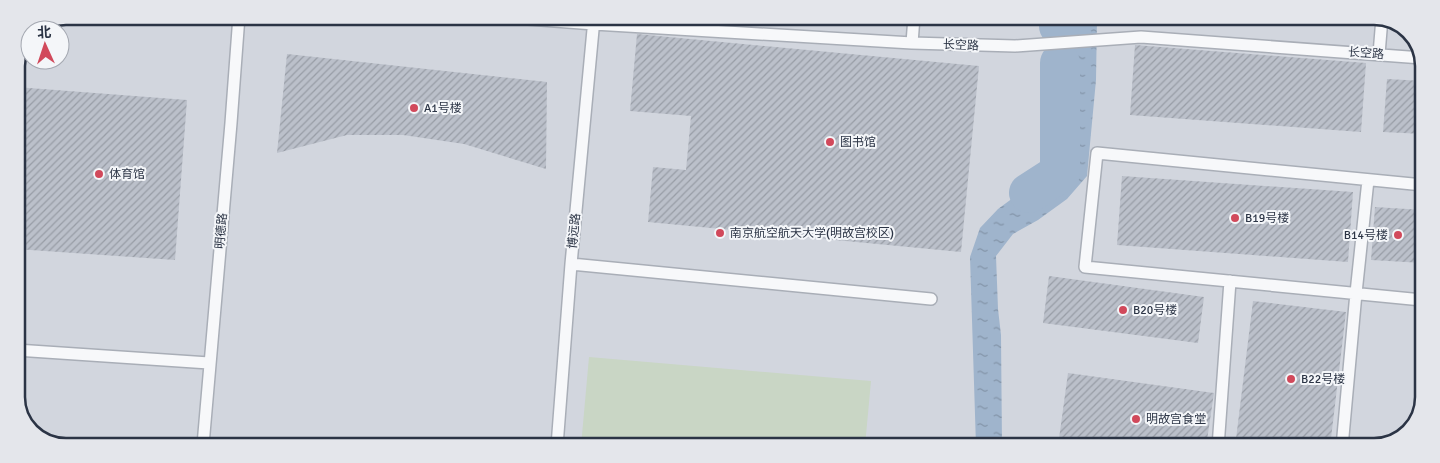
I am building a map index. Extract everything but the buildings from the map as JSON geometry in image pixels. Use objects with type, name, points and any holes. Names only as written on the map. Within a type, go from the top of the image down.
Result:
[{"type":"lane","name":"明德路","points":[[204,438],[238,25]]},
{"type":"lane","name":"博远路","points":[[558,438],[571,264],[594,25]]},
{"type":"lane","name":"长空路","points":[[652,25],[912,43],[1015,46],[1141,37],[1414,57]]},
{"type":"lane","points":[[912,43],[913,25]]},
{"type":"lane","points":[[1379,54],[1381,26]]},
{"type":"lane","points":[[1415,184],[1097,153],[1085,267],[1415,299]]},
{"type":"lane","points":[[1343,438],[1368,180]]},
{"type":"lane","points":[[571,264],[931,299]]},
{"type":"lane","points":[[1219,438],[1230,281]]},
{"type":"lane","points":[[25,351],[210,363]]},
{"type":"shaded area","name":"南京航空航天大学(明故宫校区)","points":[[70,25],[1374,25],[1384,26],[1401,35],[1408,43],[1414,56],[1415,397],[1414,407],[1408,420],[1403,426],[1387,436],[1374,438],[66,438],[50,435],[37,426],[28,413],[25,399],[25,70],[70,70]]},
{"type":"green space","points":[[589,357],[871,381],[866,438],[582,438]]},
{"type":"water","points":[[1064,25],[1097,25],[1096,80],[1087,176],[1067,199],[1038,220],[1013,234],[996,256],[1001,335],[1002,438],[976,438],[970,257],[980,228],[998,209],[1048,175],[1063,149]]},
{"type":"waterway","points":[[1029,193],[1060,173],[1060,63]]},
{"type":"place","name":"A1号楼","points":[[414,108]]},
{"type":"place","name":"图书馆","points":[[830,142]]},
{"type":"place","name":"体育馆","points":[[99,174]]},
{"type":"place","name":"B19号楼","points":[[1235,218]]},
{"type":"place","name":"南京航空航天大学(明故宫校区)","points":[[720,233]]},
{"type":"place","name":"B14号楼","points":[[1398,235]]},
{"type":"place","name":"B20号楼","points":[[1123,310]]},
{"type":"place","name":"B22号楼","points":[[1291,379]]},
{"type":"place","name":"明故宫食堂","points":[[1136,419]]}]
